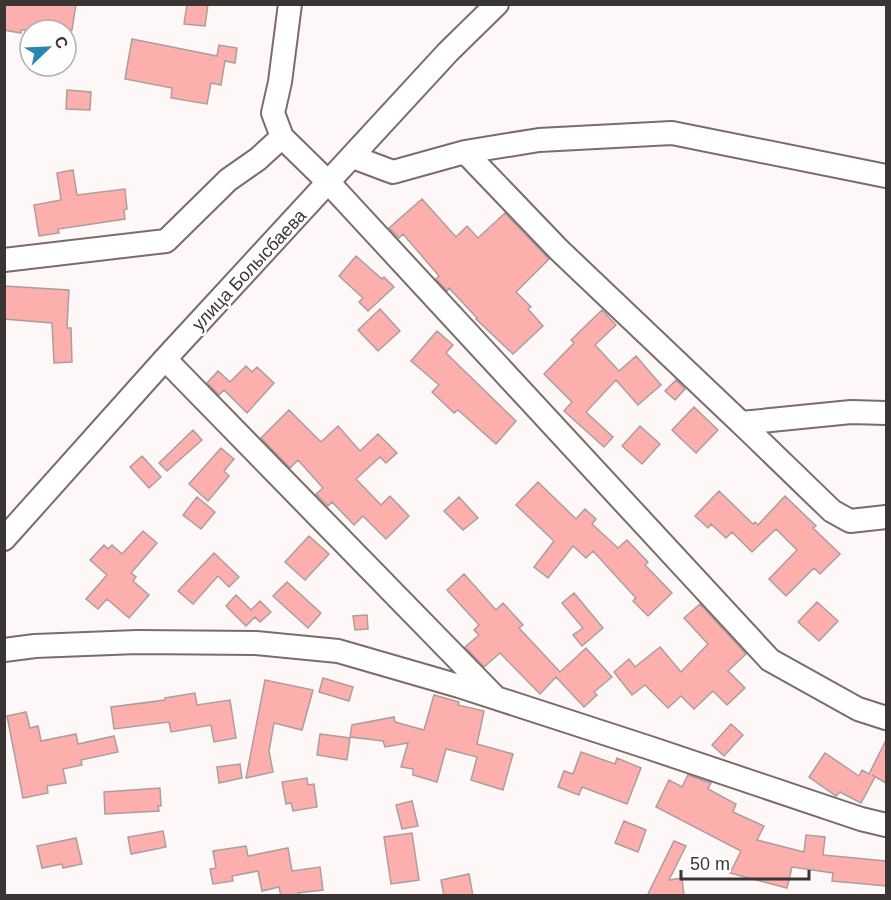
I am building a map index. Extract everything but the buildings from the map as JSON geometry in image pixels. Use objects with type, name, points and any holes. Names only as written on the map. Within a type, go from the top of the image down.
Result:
[{"type":"street","points":[[290,4],[280,82],[273,113],[282,137],[329,183],[770,660],[858,709],[886,718]]},
{"type":"street","name":"улица Болысбаева","points":[[4,539],[165,359],[448,52],[497,4]]},
{"type":"street","points":[[352,157],[393,172],[465,152],[538,140],[672,133],[886,176]]},
{"type":"street","points":[[4,260],[166,242],[228,180],[258,159],[282,137]]},
{"type":"street","points":[[465,152],[560,250],[832,511],[850,521],[886,517]]},
{"type":"street","points":[[165,359],[496,698]]},
{"type":"street","points":[[741,423],[851,412],[886,413]]},
{"type":"street","points":[[4,650],[35,646],[137,642],[256,643],[326,649],[496,698],[861,819],[886,825]]}]
